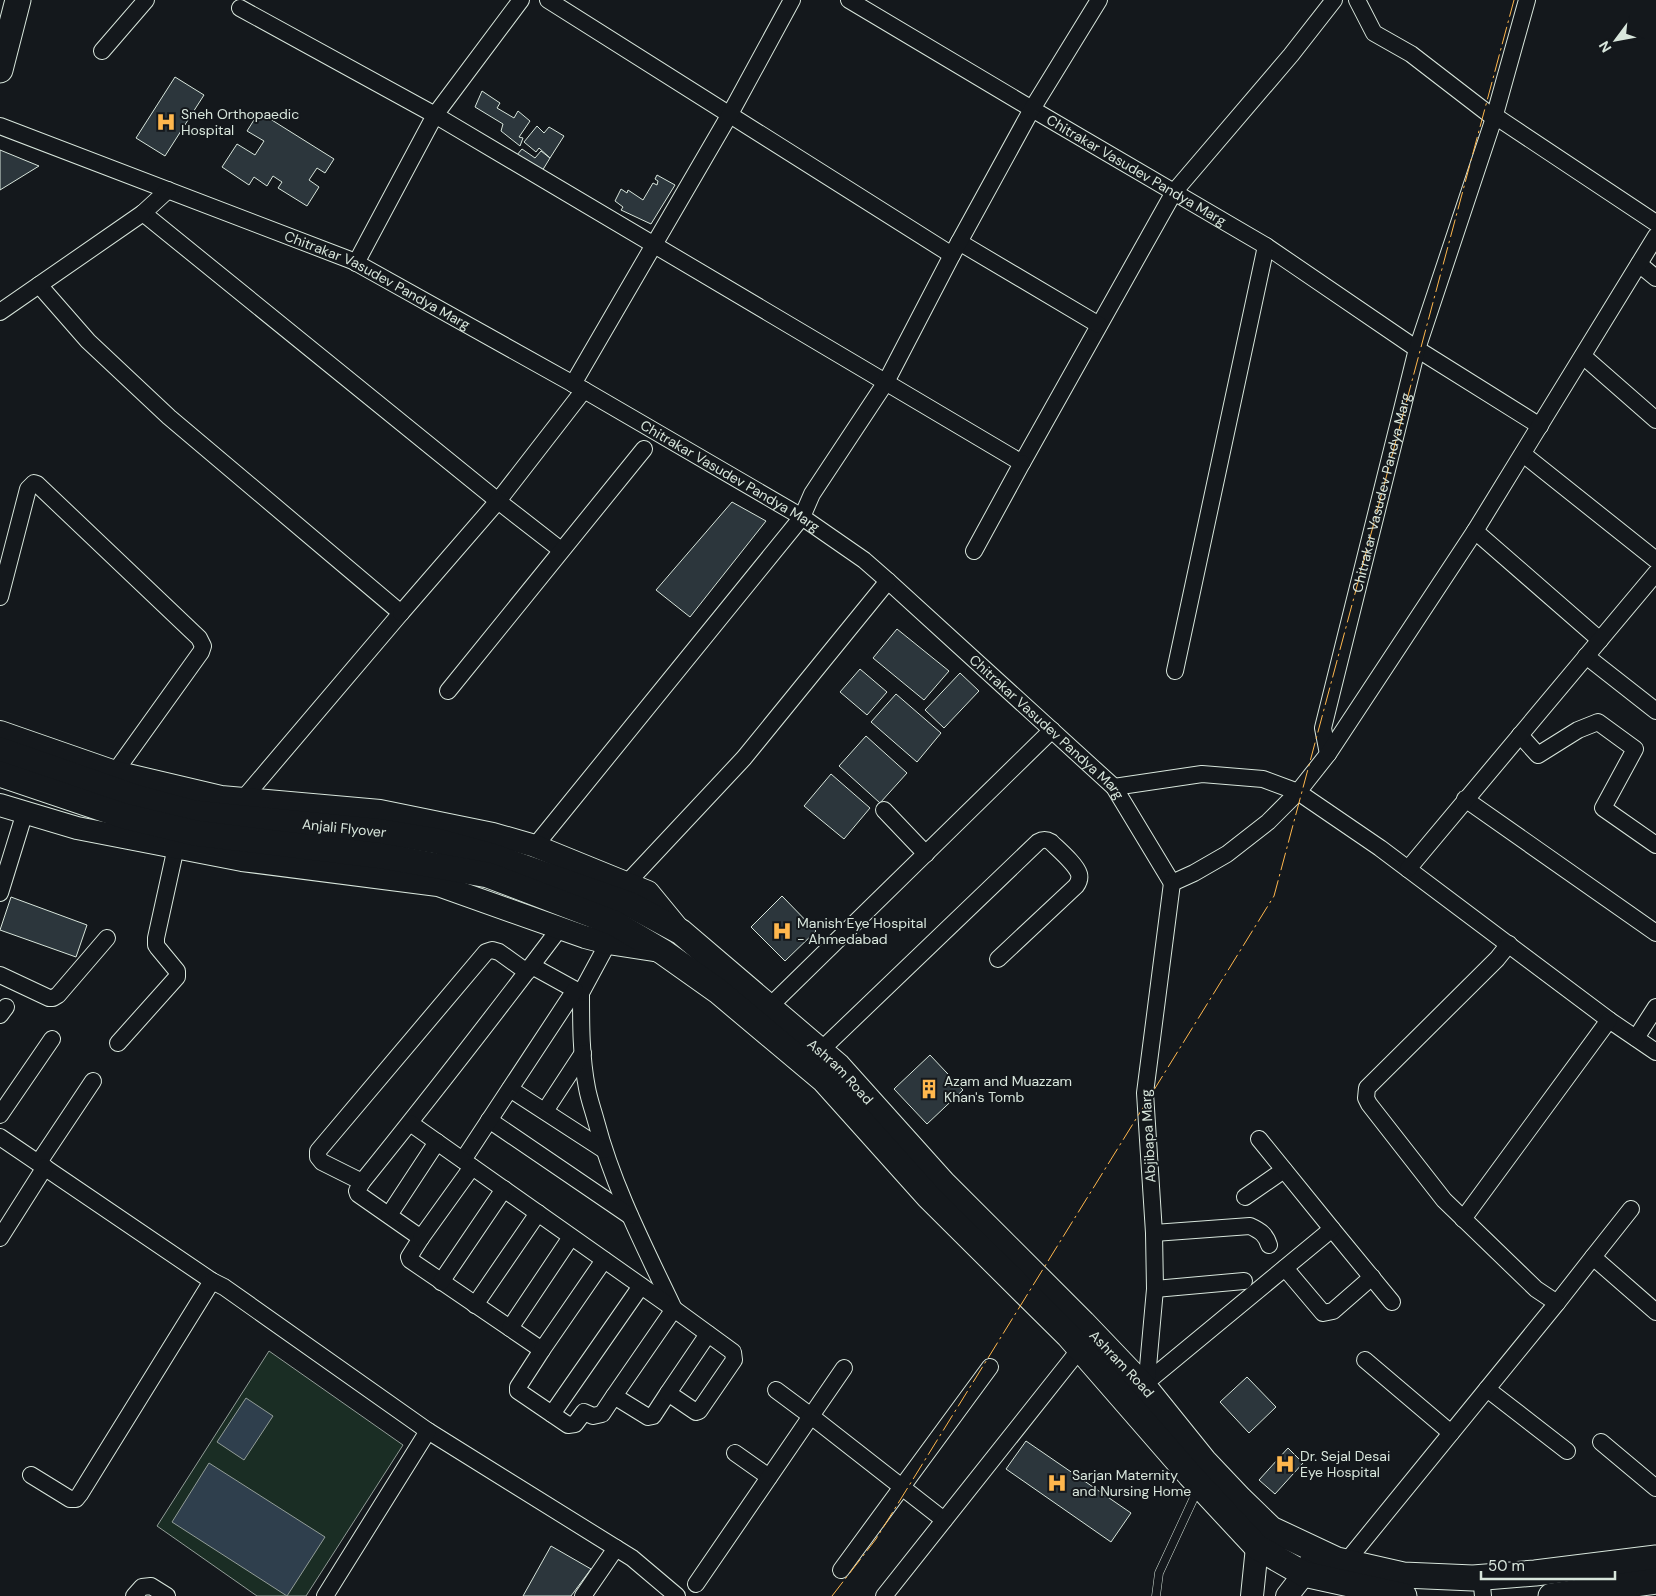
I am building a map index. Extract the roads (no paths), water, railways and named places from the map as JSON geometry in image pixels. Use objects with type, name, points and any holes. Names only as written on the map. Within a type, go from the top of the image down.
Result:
[{"type":"main road","points":[[0,70],[18,0]]},
{"type":"main road","name":"Anjali Flyover","points":[[0,750],[136,796],[194,812],[383,832],[438,841],[629,894],[681,932]]},
{"type":"main road","name":"Anjali Flyover","points":[[0,774],[124,816],[195,833],[382,856],[488,875],[611,933],[663,952]]},
{"type":"main road","name":"Ashram Road","points":[[681,932],[838,1066],[943,1183],[1147,1385],[1204,1461],[1240,1499],[1264,1538],[1317,1551],[1337,1560],[1338,1580]]},
{"type":"main road","name":"Ashram Road","points":[[663,952],[718,991],[824,1080],[929,1197],[1080,1349],[1200,1485],[1304,1574],[1404,1596]]},
{"type":"main road","name":"Ashram Road","points":[[1338,1580],[1403,1575],[1482,1587],[1535,1573],[1656,1558]]},
{"type":"main road","points":[[1551,1596],[1656,1581]]},
{"type":"street","points":[[102,51],[146,0]]},
{"type":"street","points":[[356,263],[435,114],[522,0]]},
{"type":"street","points":[[548,0],[730,114],[956,249],[1099,325]]},
{"type":"street","points":[[243,799],[498,501],[578,387],[654,244],[730,114],[792,0]]},
{"type":"street","name":"Chitrakar Vasudev Pandya Marg","points":[[849,0],[1032,110],[1266,246],[1417,349],[1540,426]]},
{"type":"street","points":[[536,846],[802,517],[812,494],[886,382],[1032,110],[1099,0]]},
{"type":"street","points":[[974,551],[1174,192],[1334,0]]},
{"type":"street","points":[[1357,0],[1374,33],[1411,54],[1494,118],[1495,116],[1656,223]]},
{"type":"street","points":[[1417,349],[1494,118],[1527,0]]},
{"type":"street","points":[[240,8],[435,114],[1022,464]]},
{"type":"street","name":"Chitrakar Vasudev Pandya Marg","points":[[0,126],[356,263],[578,387],[802,517],[864,560],[888,580],[1114,787],[1172,883]]},
{"type":"street","points":[[0,312],[142,213],[168,190]]},
{"type":"street","points":[[142,213],[561,550]]},
{"type":"street","points":[[1172,883],[1227,854],[1268,822],[1298,792],[1328,754],[1476,531],[1656,236]]},
{"type":"street","points":[[1175,671],[1266,246]]},
{"type":"street","points":[[1639,264],[1656,278]]},
{"type":"street","points":[[39,285],[88,341],[169,417],[401,613]]},
{"type":"street","name":"Chitrakar Vasudev Pandya Marg","points":[[1328,754],[1323,728],[1417,349]]},
{"type":"street","points":[[1583,356],[1656,420]]},
{"type":"street","points":[[448,691],[644,449]]},
{"type":"street","points":[[1522,454],[1656,560]]},
{"type":"street","points":[[0,597],[28,489],[34,483],[38,484],[199,638],[203,646],[202,652],[115,772]]},
{"type":"street","points":[[1476,531],[1600,640]]},
{"type":"street","points":[[1408,869],[1656,573]]},
{"type":"street","points":[[0,732],[115,772],[221,797],[380,811],[493,834],[536,846],[629,894],[744,758],[888,580]]},
{"type":"street","points":[[1586,656],[1656,710]]},
{"type":"street","points":[[1520,735],[1538,755],[1578,730],[1598,722],[1635,750],[1603,808],[1656,844]]},
{"type":"street","points":[[768,1007],[1052,730]]},
{"type":"street","points":[[1114,787],[1202,774],[1263,779],[1298,792],[1408,869],[1609,1020],[1656,1052]]},
{"type":"street","points":[[1466,799],[1656,934]]},
{"type":"street","points":[[0,804],[77,828],[242,860],[438,885],[560,928],[611,933],[578,992],[489,1120],[467,1163],[409,1257],[410,1260],[441,1282],[542,1350]]},
{"type":"street","points":[[884,810],[926,854]]},
{"type":"street","points":[[0,893],[25,812]]},
{"type":"street","points":[[820,1051],[1038,842],[1042,839],[1047,839],[1075,867],[1080,875],[1079,882],[998,959]]},
{"type":"street","points":[[118,1043],[177,977],[177,971],[156,945],[176,847]]},
{"type":"street","name":"Abjibapa Marg","points":[[1147,1385],[1155,1289],[1154,1233],[1145,1093],[1172,883]]},
{"type":"street","points":[[421,1238],[358,1194],[357,1191],[362,1182],[410,1123],[560,928]]},
{"type":"street","points":[[0,975],[49,998],[53,998],[58,995],[107,938]]},
{"type":"street","points":[[1509,944],[1367,1088],[1366,1098],[1444,1200],[1536,1289],[1557,1303]]},
{"type":"street","points":[[362,1182],[322,1162],[318,1157],[318,1151],[486,952],[492,950],[498,952],[578,992]]},
{"type":"street","points":[[578,992],[582,1053],[587,1090],[610,1170],[674,1309]]},
{"type":"street","points":[[1636,1038],[1656,1008]]},
{"type":"street","points":[[1462,1219],[1609,1020]]},
{"type":"street","points":[[0,1115],[52,1039]]},
{"type":"street","points":[[545,1111],[582,1053]]},
{"type":"street","points":[[0,1238],[93,1081]]},
{"type":"street","points":[[510,1089],[604,1150]]},
{"type":"street","points":[[489,1120],[630,1216]]},
{"type":"street","points":[[410,1123],[733,1352],[734,1360],[699,1411],[696,1412],[668,1393]]},
{"type":"street","points":[[0,1137],[212,1281],[224,1287],[428,1431],[632,1558],[677,1596]]},
{"type":"street","points":[[1259,1139],[1392,1302]]},
{"type":"street","points":[[388,1216],[437,1142]]},
{"type":"street","points":[[1245,1197],[1284,1170]]},
{"type":"street","points":[[441,1282],[504,1189]]},
{"type":"street","points":[[1338,1580],[1487,1388],[1631,1209]]},
{"type":"street","points":[[476,1305],[538,1213]]},
{"type":"street","points":[[1154,1233],[1250,1226],[1261,1231],[1270,1245]]},
{"type":"street","points":[[1147,1385],[1332,1229]]},
{"type":"street","points":[[510,1328],[571,1237]]},
{"type":"street","points":[[1593,1257],[1656,1312]]},
{"type":"street","points":[[604,1260],[542,1350],[518,1387],[518,1391],[571,1426],[575,1424],[584,1412],[593,1416],[602,1414],[674,1309]]},
{"type":"street","points":[[1285,1268],[1324,1313],[1332,1312],[1372,1277]]},
{"type":"street","points":[[31,1475],[70,1499],[76,1499],[212,1281]]},
{"type":"street","points":[[1155,1289],[1244,1281]]},
{"type":"street","points":[[552,1414],[641,1286]]},
{"type":"street","points":[[614,1396],[650,1418],[708,1334]]},
{"type":"street","points":[[884,1596],[1080,1349]]},
{"type":"street","points":[[1365,1360],[1452,1433]]},
{"type":"street","points":[[841,1570],[900,1487],[990,1367]]},
{"type":"street","points":[[696,1584],[844,1368]]},
{"type":"street","points":[[1487,1388],[1567,1451]]},
{"type":"street","points":[[776,1390],[944,1520]]},
{"type":"street","points":[[325,1596],[428,1431]]},
{"type":"street","points":[[1601,1442],[1656,1488]]},
{"type":"street","points":[[735,1453],[769,1477]]},
{"type":"street","points":[[1252,1596],[1264,1538]]},
{"type":"street","points":[[584,1596],[616,1548]]},
{"type":"street","points":[[1286,1596],[1304,1574],[1317,1551]]},
{"type":"street","points":[[134,1596],[142,1587],[151,1586],[168,1596]]},
{"type":"lane","points":[[1156,1596],[1159,1573],[1200,1485]]},
{"type":"water","points":[[246,1398],[273,1416],[244,1460],[217,1442]]},
{"type":"water","points":[[209,1463],[325,1537],[287,1596],[172,1522]]},
{"type":"place","name":"Sneh Orthopaedic Hospital","points":[[166,122]]},
{"type":"place","name":"Manish Eye Hospital - Ahmedabad","points":[[782,931]]},
{"type":"place","name":"Azam and Muazzam Khan's Tomb","points":[[929,1089]]},
{"type":"place","name":"Dr. Sejal Desai Eye Hospital","points":[[1285,1464]]},
{"type":"place","name":"Sarjan Maternity and Nursing Home","points":[[1057,1483]]}]
